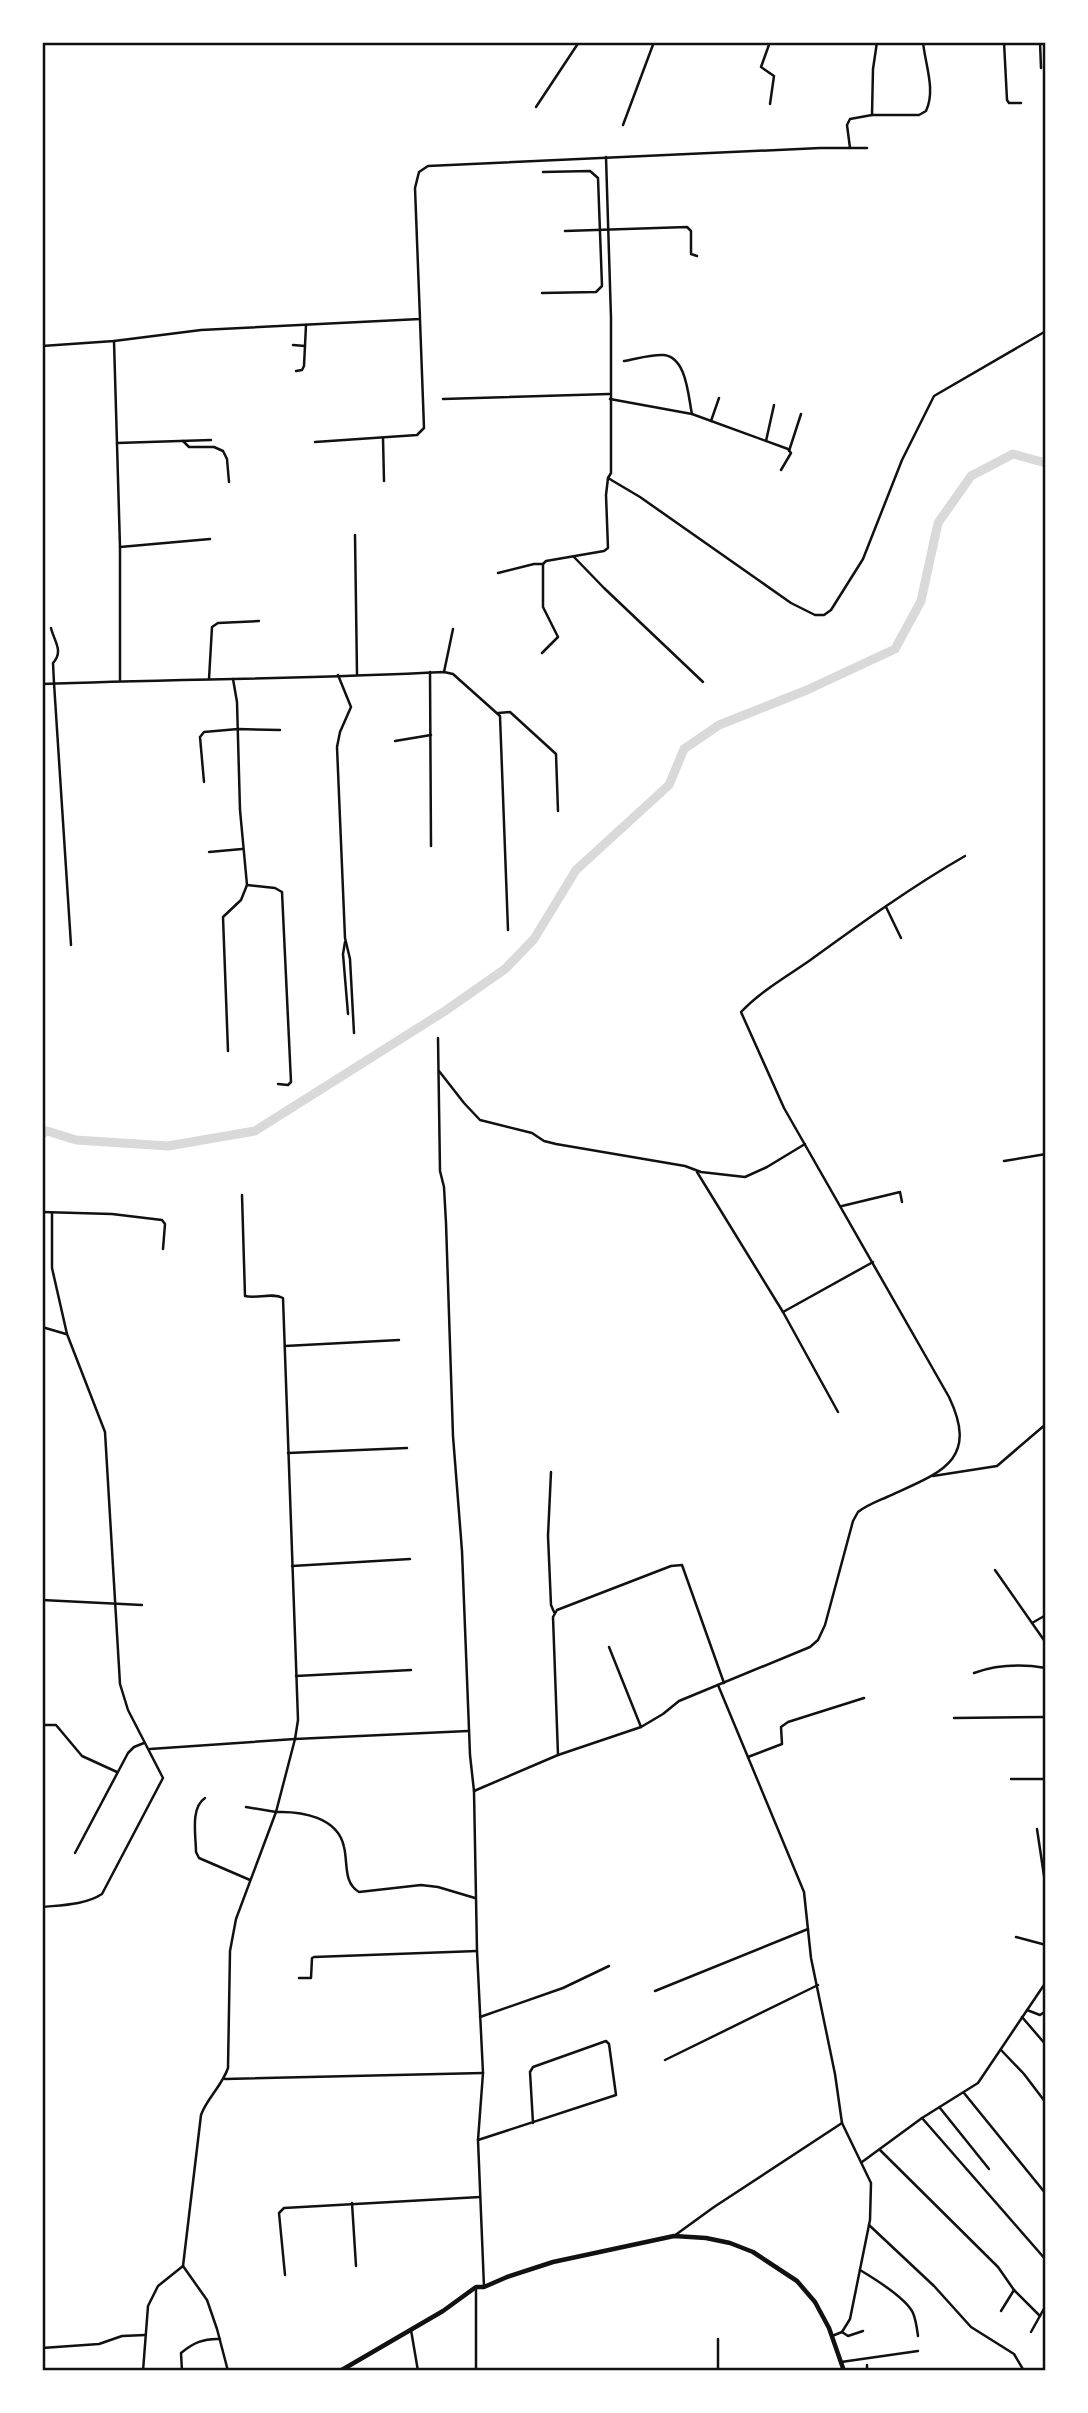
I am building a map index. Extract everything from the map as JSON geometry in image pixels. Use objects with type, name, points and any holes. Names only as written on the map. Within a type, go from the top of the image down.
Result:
[{"type":"main road","points":[[341,2371],[443,2311],[476,2287],[484,2287],[553,2262],[674,2236],[706,2238],[753,2252],[797,2281],[808,2293],[832,2336],[844,2371]]},
{"type":"street","points":[[536,107],[579,42]]},
{"type":"street","points":[[623,125],[654,42]]},
{"type":"street","points":[[770,42],[761,67],[774,76],[770,104]]},
{"type":"street","points":[[872,115],[877,42]]},
{"type":"street","points":[[850,148],[848,121],[852,118],[872,115],[919,115],[926,111],[930,90],[923,42]]},
{"type":"street","points":[[1004,42],[1007,100],[1009,103],[1021,103]]},
{"type":"street","points":[[1040,42],[1041,68]]},
{"type":"street","points":[[315,442],[417,435],[424,428],[415,188],[417,176],[428,166],[867,148]]},
{"type":"street","points":[[498,573],[608,548],[606,495],[611,473],[611,318],[606,157]]},
{"type":"street","points":[[542,293],[596,292],[601,289],[599,184],[596,174],[586,170],[543,172]]},
{"type":"street","points":[[565,232],[687,227],[691,231],[691,254],[697,256]]},
{"type":"street","points":[[42,346],[114,341],[201,330],[420,319]]},
{"type":"street","points":[[296,370],[304,369],[306,326]]},
{"type":"street","points":[[608,478],[652,505],[778,595],[810,614],[819,616],[829,613],[863,559],[898,468],[934,396],[1046,331]]},
{"type":"street","points":[[114,341],[120,547],[120,680]]},
{"type":"street","points":[[293,345],[305,346]]},
{"type":"street","points":[[624,361],[661,355],[675,361],[683,374],[692,414]]},
{"type":"street","points":[[443,398],[610,397],[692,414],[789,451]]},
{"type":"street","points":[[711,421],[719,398]]},
{"type":"street","points":[[766,441],[774,405]]},
{"type":"street","points":[[781,470],[791,453],[789,451],[801,414]]},
{"type":"street","points":[[383,438],[384,481]]},
{"type":"street","points":[[117,443],[211,440]]},
{"type":"street","points":[[183,441],[189,447],[214,447],[223,451],[229,482]]},
{"type":"street","points":[[355,535],[357,674]]},
{"type":"street","points":[[120,547],[211,538]]},
{"type":"street","points":[[574,556],[703,682]]},
{"type":"street","points":[[542,653],[558,637],[543,607],[543,564]]},
{"type":"street","points":[[209,679],[212,627],[219,623],[259,621]]},
{"type":"street","points":[[51,628],[58,647],[58,657],[54,663],[54,683],[71,945]]},
{"type":"street","points":[[444,672],[453,629]]},
{"type":"street","points":[[430,672],[431,846]]},
{"type":"street","points":[[42,684],[430,672],[453,674],[498,713],[508,930]]},
{"type":"street","points":[[338,675],[351,708],[340,732],[337,747],[345,938],[343,954],[348,1014]]},
{"type":"street","points":[[228,1051],[223,917],[241,900],[247,885],[242,849],[237,702],[233,679]]},
{"type":"street","points":[[498,713],[510,712],[556,754],[558,811]]},
{"type":"street","points":[[204,782],[201,736],[207,731],[280,730]]},
{"type":"street","points":[[395,741],[431,735]]},
{"type":"street","points":[[209,852],[242,849]]},
{"type":"street","points":[[474,1791],[558,1755],[641,1727],[679,1701],[810,1647],[818,1640],[825,1625],[853,1521],[858,1512],[933,1476],[956,1455],[961,1435],[958,1416],[842,1206],[784,1108],[741,1012],[764,992],[929,877],[965,856]]},
{"type":"street","points":[[247,885],[275,888],[282,892],[291,1082],[288,1085],[278,1084]]},
{"type":"street","points":[[887,907],[901,938]]},
{"type":"street","points":[[345,938],[350,959],[354,1033]]},
{"type":"street","points":[[438,1038],[440,1171],[446,1223],[453,1436],[463,1551],[469,1731],[474,1791],[482,2073],[478,2140],[484,2287]]},
{"type":"street","points":[[438,1070],[480,1120],[532,1133],[544,1141],[618,1156],[685,1166],[696,1171],[739,1178],[750,1176],[805,1144]]},
{"type":"street","points":[[1004,1161],[1046,1154]]},
{"type":"street","points":[[696,1171],[783,1312],[838,1412]]},
{"type":"street","points":[[842,1206],[900,1192],[902,1202]]},
{"type":"street","points":[[228,2371],[206,2300],[183,2266],[201,2115],[225,2079],[228,2068],[230,1951],[236,1919],[276,1811],[298,1720],[283,1298],[278,1295],[254,1298],[244,1296],[242,1195]]},
{"type":"street","points":[[42,1212],[112,1214],[162,1220],[165,1224],[163,1249]]},
{"type":"street","points":[[42,1907],[77,1903],[102,1894],[163,1778],[128,1710],[120,1684],[105,1431],[67,1334],[52,1268],[52,1213]]},
{"type":"street","points":[[783,1312],[873,1262]]},
{"type":"street","points":[[42,1327],[67,1334]]},
{"type":"street","points":[[285,1346],[400,1340]]},
{"type":"street","points":[[933,1476],[997,1466],[1046,1424]]},
{"type":"street","points":[[288,1453],[407,1448]]},
{"type":"street","points":[[551,1472],[548,1536],[551,1605],[554,1612],[558,1755]]},
{"type":"street","points":[[292,1566],[410,1559]]},
{"type":"street","points":[[554,1612],[671,1566],[682,1565],[724,1683]]},
{"type":"street","points":[[995,1570],[1046,1643]]},
{"type":"street","points":[[42,1600],[142,1605]]},
{"type":"street","points":[[1032,1623],[1046,1615]]},
{"type":"street","points":[[609,1647],[641,1727]]},
{"type":"street","points":[[974,1673],[989,1667],[1024,1665],[1046,1668]]},
{"type":"street","points":[[296,1676],[411,1670]]},
{"type":"street","points":[[718,1685],[804,1892],[811,1958],[842,2123],[871,2183],[869,2225],[850,2319],[842,2332],[832,2336]]},
{"type":"street","points":[[748,1757],[780,1746],[783,1741],[781,1727],[788,1722],[864,1698]]},
{"type":"street","points":[[954,1718],[1046,1717]]},
{"type":"street","points":[[42,1725],[56,1725],[82,1756],[117,1772]]},
{"type":"street","points":[[150,1749],[469,1731]]},
{"type":"street","points":[[75,1853],[131,1749],[144,1744]]},
{"type":"street","points":[[1011,1779],[1046,1779]]},
{"type":"street","points":[[205,1798],[198,1804],[196,1812],[196,1852],[199,1858],[250,1880]]},
{"type":"street","points":[[246,1807],[297,1811],[320,1820],[338,1832],[344,1847],[349,1880],[359,1892],[421,1885],[475,1898]]},
{"type":"street","points":[[1037,1829],[1046,1889]]},
{"type":"street","points":[[655,1990],[809,1929]]},
{"type":"street","points":[[1016,1937],[1046,1945]]},
{"type":"street","points":[[299,1978],[311,1978],[314,1957],[477,1951]]},
{"type":"street","points":[[480,2017],[563,1988],[610,1966]]},
{"type":"street","points":[[862,2162],[922,2118],[978,2083],[1046,1982]]},
{"type":"street","points":[[665,2060],[818,1985]]},
{"type":"street","points":[[1027,2010],[1040,2015],[1046,2011]]},
{"type":"street","points":[[1022,2017],[1046,2045]]},
{"type":"street","points":[[478,2140],[533,2123],[616,2095],[609,2044],[606,2041],[533,2067],[530,2072],[533,2123]]},
{"type":"street","points":[[1001,2050],[1046,2103]]},
{"type":"street","points":[[225,2079],[482,2073]]},
{"type":"street","points":[[964,2093],[1046,2194]]},
{"type":"street","points":[[940,2108],[989,2169]]},
{"type":"street","points":[[922,2118],[1046,2260]]},
{"type":"street","points":[[674,2236],[842,2123]]},
{"type":"street","points":[[880,2150],[998,2267],[1014,2290],[1040,2316]]},
{"type":"street","points":[[285,2274],[281,2210],[289,2207],[480,2197]]},
{"type":"street","points":[[352,2203],[356,2266]]},
{"type":"street","points":[[869,2225],[934,2286],[971,2327],[1014,2354],[1024,2371]]},
{"type":"street","points":[[143,2371],[148,2306],[152,2295],[183,2266]]},
{"type":"street","points":[[860,2270],[909,2307],[914,2314],[918,2336]]},
{"type":"street","points":[[476,2287],[476,2371]]},
{"type":"street","points":[[1001,2311],[1014,2290]]},
{"type":"street","points":[[1031,2332],[1046,2305]]},
{"type":"street","points":[[411,2330],[418,2371]]},
{"type":"street","points":[[842,2332],[848,2336],[863,2330]]},
{"type":"street","points":[[42,2348],[99,2344],[122,2336],[145,2335]]},
{"type":"street","points":[[182,2371],[181,2353],[192,2344],[209,2338],[220,2339]]},
{"type":"street","points":[[718,2339],[718,2371]]},
{"type":"street","points":[[841,2362],[918,2351]]},
{"type":"street","points":[[867,2365],[867,2371]]},
{"type":"waterway","points":[[42,1134],[47,1131],[76,1140],[168,1146],[255,1131],[445,1011],[505,969],[534,939],[576,870],[669,785],[684,749],[719,725],[807,690],[895,649],[921,601],[938,523],[971,476],[1013,454],[1046,463]]}]
